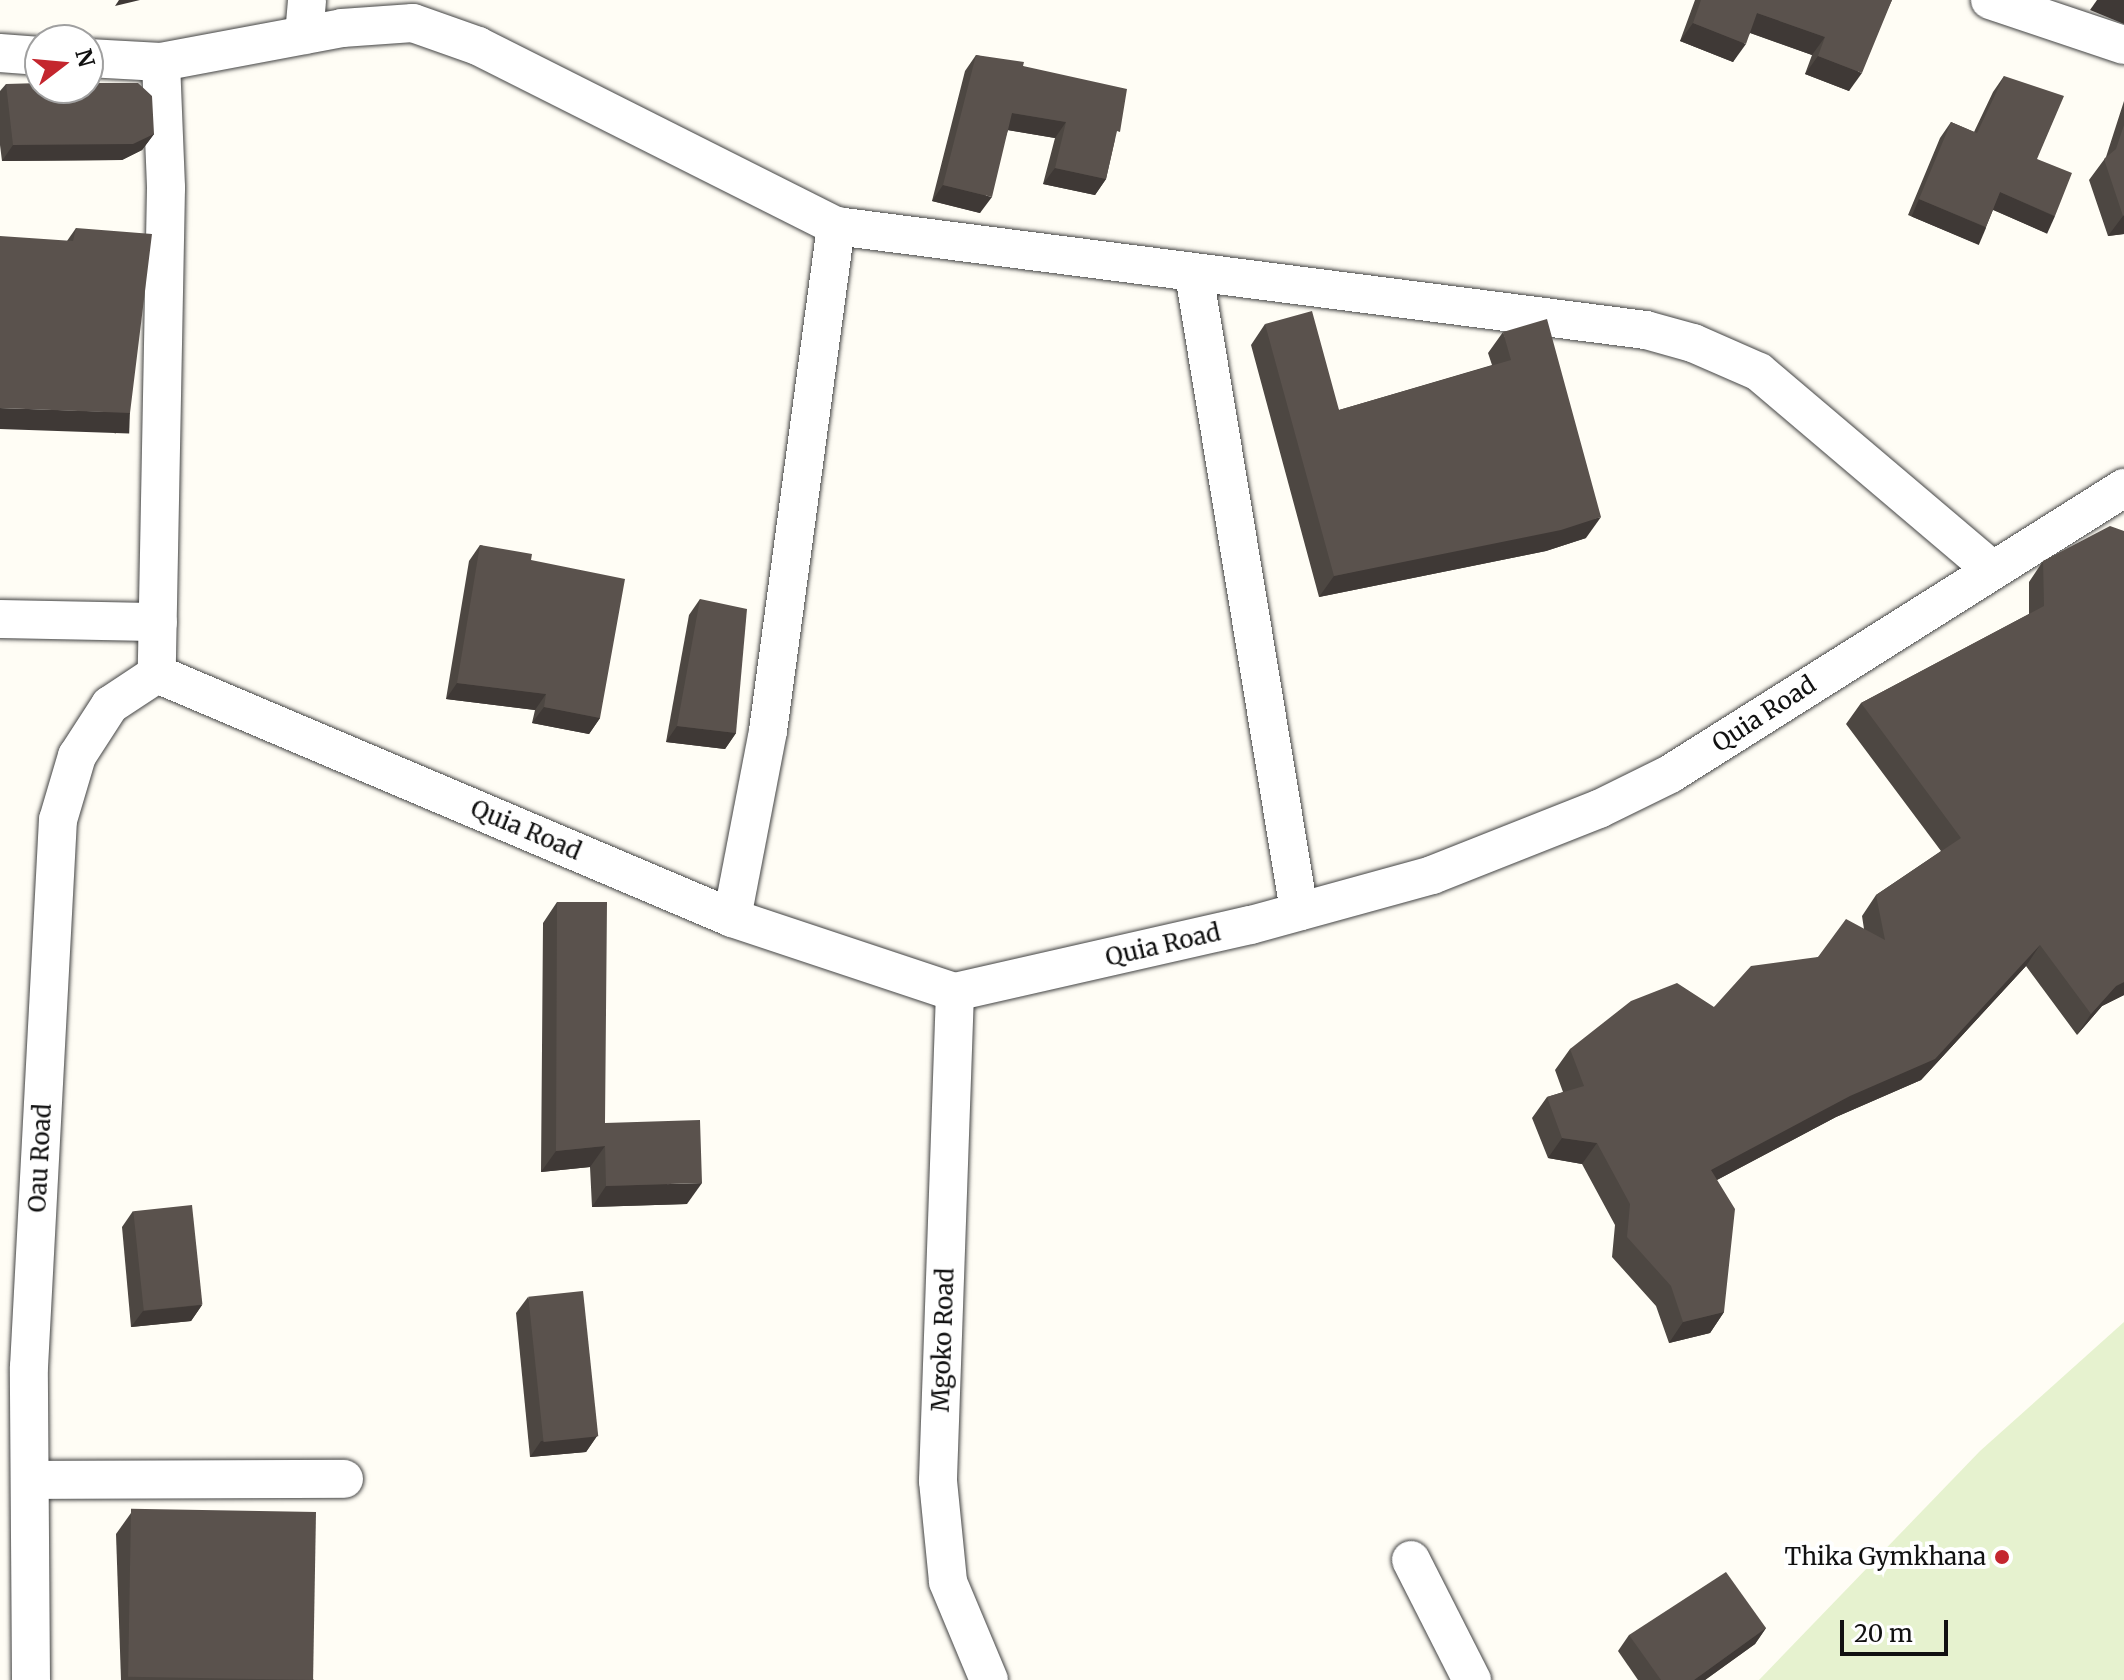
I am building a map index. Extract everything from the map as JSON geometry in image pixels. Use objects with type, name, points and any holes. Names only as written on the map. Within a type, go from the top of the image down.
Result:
[{"type":"street","points":[[1990,0],[2124,45]]},
{"type":"street","points":[[104,59],[161,62],[306,18],[342,28],[413,23],[478,46],[836,226],[1646,330],[1693,343],[1759,372],[1991,569]]},
{"type":"street","points":[[0,53],[24,55]]},
{"type":"street","points":[[157,674],[166,188],[161,62]]},
{"type":"street","points":[[732,918],[768,731],[836,226]]},
{"type":"street","points":[[1194,274],[1299,911]]},
{"type":"street","name":"Quia Road","points":[[157,674],[732,918],[955,992],[1299,911],[1432,875],[1599,809],[1670,774],[2124,488]]},
{"type":"street","points":[[0,619],[158,622]]},
{"type":"street","name":"Oau Road","points":[[31,1680],[30,1480],[15,1367],[58,820],[77,756],[110,705],[157,674]]},
{"type":"street","name":"Mgoko Road","points":[[955,992],[938,1481],[948,1582],[989,1680]]},
{"type":"street","points":[[30,1480],[344,1479]]},
{"type":"street","points":[[1411,1560],[1472,1680]]},
{"type":"green space","name":"Thika Gymkhana","points":[[2124,1322],[2124,1680],[1759,1680],[1980,1451]]},
{"type":"building","points":[[1701,0],[1892,0],[1862,73],[1818,56],[1825,37],[1757,13],[1746,44],[1693,23]]},
{"type":"building","points":[[976,55],[1024,62],[1023,66],[1127,89],[1120,132],[1117,131],[1106,179],[1055,168],[1066,122],[1012,113],[992,197],[943,185]]},
{"type":"building","points":[[2004,76],[2064,96],[2037,159],[2072,173],[2055,216],[2000,192],[1986,227],[1919,199],[1951,122],[1977,133]]},
{"type":"building","points":[[24,83],[24,104],[104,104],[104,83],[138,83],[152,96],[154,134],[133,144],[13,145],[6,84]]},
{"type":"building","points":[[2124,125],[2123,216],[2104,159],[2116,149]]},
{"type":"building","points":[[76,228],[152,234],[130,413],[0,408],[0,236],[73,241]]},
{"type":"building","points":[[1312,311],[1339,410],[1511,360],[1503,332],[1547,319],[1601,517],[1561,530],[1334,576],[1265,324]]},
{"type":"building","points":[[2110,526],[2124,531],[2124,982],[2116,986],[2091,1014],[2040,945],[1935,1059],[1850,1096],[1711,1170],[1735,1209],[1724,1312],[1683,1322],[1671,1286],[1627,1237],[1630,1204],[1597,1143],[1562,1138],[1547,1097],[1584,1086],[1570,1049],[1631,1001],[1677,983],[1714,1007],[1751,966],[1818,957],[1846,919],[1885,940],[1876,895],[1961,838],[1861,703],[2044,606],[2043,561]]},
{"type":"building","points":[[480,545],[532,554],[531,560],[625,579],[600,718],[544,707],[546,694],[457,683]]},
{"type":"building","points":[[700,599],[747,609],[736,733],[677,726]]},
{"type":"building","points":[[557,902],[607,902],[605,1123],[700,1120],[702,1183],[606,1186],[605,1146],[556,1151]]},
{"type":"building","points":[[192,1205],[202,1304],[144,1311],[133,1211]]},
{"type":"building","points":[[583,1291],[598,1436],[544,1442],[528,1297]]},
{"type":"building","points":[[131,1509],[316,1512],[313,1680],[128,1677]]},
{"type":"building","points":[[1726,1572],[1766,1628],[1694,1680],[1661,1680],[1629,1635]]},
{"type":"place","name":"Thika Gymkhana","points":[[2002,1557]]}]
